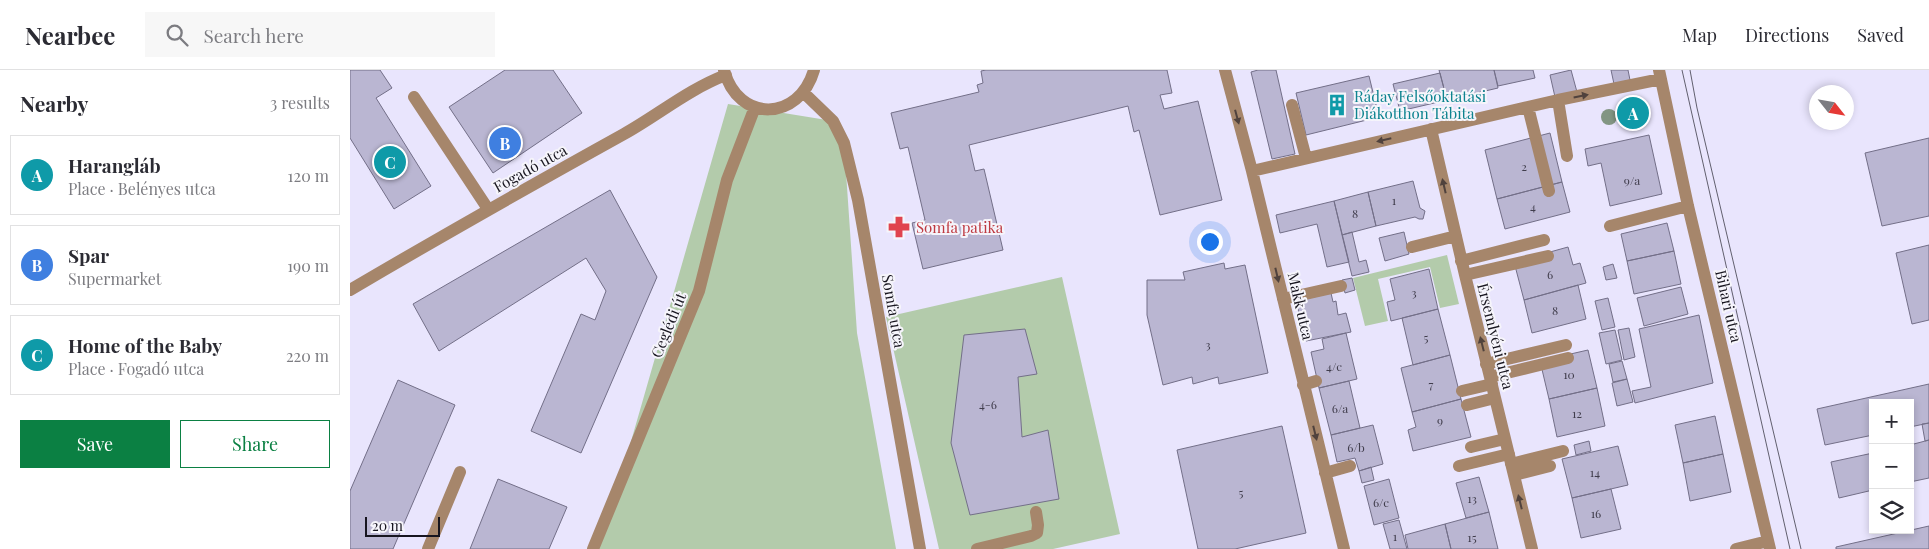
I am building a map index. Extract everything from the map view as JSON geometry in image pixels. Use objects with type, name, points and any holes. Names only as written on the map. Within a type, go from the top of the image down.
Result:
[{"type":"street","points":[[725,72],[734,92],[743,102],[755,107],[768,109],[782,107],[794,102],[804,93],[811,82],[814,70]]},
{"type":"street","name":"Makk utca","points":[[1225,70],[1252,171],[1344,549]]},
{"type":"street","name":"Fogadó utca","points":[[350,290],[639,126],[703,84],[725,72]]},
{"type":"street","points":[[1252,171],[1660,75]]},
{"type":"street","name":"Bihari utca","points":[[1660,75],[1688,206],[1769,545]]},
{"type":"street","name":"Somfa utca","points":[[804,93],[833,120],[844,143],[858,200],[920,549]]},
{"type":"street","points":[[414,97],[488,210]]},
{"type":"street","points":[[1558,100],[1567,156]]},
{"type":"street","points":[[1292,105],[1306,158]]},
{"type":"street","name":"Ceglédi út","points":[[594,549],[699,291],[727,180],[755,107]]},
{"type":"street","points":[[1528,107],[1549,191]]},
{"type":"street","name":"Érsemlyéni utca","points":[[1431,129],[1461,261],[1532,549]]},
{"type":"street","points":[[1610,226],[1688,206]]},
{"type":"street","points":[[1412,247],[1456,236]]},
{"type":"street","points":[[1461,261],[1544,240]]},
{"type":"street","points":[[1465,276],[1548,256]]},
{"type":"street","points":[[1283,299],[1340,286]]},
{"type":"street","points":[[1486,364],[1566,345]]},
{"type":"street","points":[[1462,391],[1568,358]]},
{"type":"street","points":[[1303,385],[1316,381]]},
{"type":"street","points":[[1467,405],[1495,398]]},
{"type":"street","points":[[1472,447],[1505,439]]},
{"type":"street","points":[[1511,464],[1563,451]]},
{"type":"street","points":[[1459,466],[1511,464],[1550,466]]},
{"type":"street","points":[[1325,473],[1350,466]]},
{"type":"street","points":[[428,549],[460,472]]},
{"type":"street","points":[[976,549],[1031,536],[1036,533],[1038,525],[1036,512]]},
{"type":"street","points":[[1736,549],[1769,545]]},
{"type":"green space","points":[[728,104],[833,121],[844,143],[857,333],[896,549],[593,549],[615,497]]},
{"type":"green space","points":[[1447,255],[1459,304],[1440,308],[1430,267],[1378,279],[1388,321],[1365,326],[1353,278]]},
{"type":"green space","points":[[1062,277],[1120,534],[1053,549],[939,549],[886,317]]},
{"type":"building","points":[[350,70],[380,70],[392,88],[376,98],[431,186],[394,209],[350,138]]},
{"type":"building","points":[[505,70],[553,70],[582,113],[493,173],[449,107]]},
{"type":"building","points":[[1167,70],[1172,93],[1160,95],[1164,109],[1198,101],[1222,200],[1160,215],[1139,130],[1134,132],[1128,106],[969,145],[975,171],[984,169],[1003,250],[923,269],[912,223],[925,220],[908,147],[900,149],[891,113],[979,92],[977,85],[983,83],[981,71]]},
{"type":"building","points":[[1276,70],[1295,154],[1272,159],[1251,72]]},
{"type":"building","points":[[1439,70],[1494,70],[1498,88],[1447,100]]},
{"type":"building","points":[[1494,70],[1533,70],[1535,78],[1498,86]]},
{"type":"building","points":[[1571,70],[1577,92],[1555,97],[1550,75]]},
{"type":"building","points":[[1611,70],[1628,70],[1630,80],[1614,84]]},
{"type":"building","points":[[1440,73],[1447,100],[1400,111],[1393,84]]},
{"type":"building","name":"Ráday Felsőoktatási Diákotthon Tábita","points":[[1369,76],[1379,117],[1306,135],[1296,93]]},
{"type":"building","points":[[1638,105],[1641,118],[1628,121],[1625,108]]},
{"type":"building","points":[[1550,133],[1562,182],[1497,199],[1485,150]]},
{"type":"building","points":[[1649,135],[1662,194],[1610,206],[1601,163],[1588,166],[1585,149]]},
{"type":"building","points":[[1929,138],[1929,216],[1882,226],[1865,153]]},
{"type":"building","points":[[1413,181],[1420,208],[1425,211],[1423,219],[1415,217],[1376,226],[1368,192]]},
{"type":"building","points":[[1562,182],[1570,212],[1505,229],[1497,199]]},
{"type":"building","points":[[610,190],[657,277],[581,453],[531,431],[581,314],[595,320],[606,291],[586,258],[439,351],[413,304]]},
{"type":"building","points":[[1368,192],[1376,226],[1342,235],[1334,201]]},
{"type":"building","points":[[1334,201],[1349,262],[1327,267],[1317,224],[1280,233],[1276,215]]},
{"type":"building","points":[[1667,223],[1674,251],[1627,261],[1621,234]]},
{"type":"building","points":[[1352,232],[1359,262],[1366,260],[1369,272],[1352,276],[1342,235]]},
{"type":"building","points":[[1404,232],[1409,254],[1385,261],[1379,238]]},
{"type":"building","points":[[1929,245],[1929,320],[1912,324],[1896,253]]},
{"type":"building","points":[[1568,247],[1573,265],[1580,263],[1586,283],[1524,300],[1514,262]]},
{"type":"building","points":[[1674,251],[1681,284],[1634,294],[1627,261]]},
{"type":"building","points":[[1224,263],[1225,269],[1245,265],[1268,373],[1219,384],[1218,377],[1193,384],[1192,377],[1163,385],[1147,315],[1147,280],[1185,280],[1183,272]]},
{"type":"building","points":[[1613,264],[1617,278],[1606,280],[1603,267]]},
{"type":"building","points":[[1429,269],[1438,309],[1391,321],[1387,302],[1395,300],[1390,279]]},
{"type":"building","points":[[1352,278],[1355,290],[1345,293],[1342,280]]},
{"type":"building","points":[[1578,285],[1586,319],[1532,333],[1524,300]]},
{"type":"building","points":[[1681,287],[1688,314],[1644,326],[1637,298]]},
{"type":"building","points":[[1331,293],[1333,302],[1336,301],[1338,315],[1346,313],[1351,332],[1306,341],[1296,301]]},
{"type":"building","points":[[1608,298],[1615,327],[1602,330],[1595,301]]},
{"type":"building","points":[[1438,309],[1450,355],[1413,365],[1402,318]]},
{"type":"building","points":[[1699,315],[1713,383],[1635,403],[1632,391],[1651,387],[1639,329]]},
{"type":"building","points":[[1629,328],[1635,357],[1624,360],[1618,330]]},
{"type":"building","points":[[1025,329],[1037,374],[1018,377],[1022,437],[1048,430],[1059,499],[970,515],[951,443],[964,335]]},
{"type":"building","points":[[1615,330],[1622,360],[1606,364],[1599,333]]},
{"type":"building","points":[[1346,333],[1357,379],[1319,388],[1311,352],[1324,349],[1322,339]]},
{"type":"building","points":[[1588,350],[1597,388],[1549,399],[1540,361]]},
{"type":"building","points":[[1450,355],[1461,399],[1412,412],[1401,368]]},
{"type":"building","points":[[1622,361],[1627,379],[1613,382],[1609,364]]},
{"type":"building","points":[[1627,379],[1633,402],[1617,406],[1612,383]]},
{"type":"building","points":[[398,380],[455,405],[393,549],[350,549],[350,491]]},
{"type":"building","points":[[1349,381],[1360,428],[1331,435],[1319,388]]},
{"type":"building","points":[[1929,384],[1929,423],[1914,426],[1914,399],[1869,399],[1869,436],[1825,445],[1817,409]]},
{"type":"building","points":[[1597,388],[1605,426],[1557,437],[1549,399]]},
{"type":"building","points":[[1461,399],[1471,437],[1413,451],[1408,430],[1416,427],[1412,412]]},
{"type":"building","points":[[1715,416],[1723,454],[1683,463],[1675,425]]},
{"type":"building","points":[[1929,423],[1929,440],[1925,441],[1922,424]]},
{"type":"building","points":[[1373,425],[1383,464],[1359,471],[1355,458],[1337,462],[1331,435]]},
{"type":"building","points":[[1282,426],[1306,533],[1235,549],[1198,549],[1177,450]]},
{"type":"building","points":[[1929,440],[1929,478],[1914,481],[1914,444]]},
{"type":"building","points":[[1589,441],[1591,451],[1576,455],[1574,445]]},
{"type":"building","points":[[1618,446],[1628,485],[1572,498],[1562,459]]},
{"type":"building","points":[[1723,454],[1731,492],[1690,501],[1683,463]]},
{"type":"building","points":[[1869,454],[1869,491],[1839,498],[1831,462]]},
{"type":"building","points":[[1371,467],[1374,480],[1362,483],[1359,471]]},
{"type":"building","points":[[1479,477],[1489,512],[1466,518],[1456,483]]},
{"type":"building","points":[[498,479],[567,507],[549,549],[470,549]]},
{"type":"building","points":[[1389,479],[1399,518],[1374,525],[1364,486]]},
{"type":"building","points":[[1611,489],[1621,529],[1581,538],[1572,498]]},
{"type":"building","points":[[1489,512],[1498,549],[1451,549],[1445,524]]},
{"type":"building","points":[[1399,520],[1407,549],[1390,549],[1383,524]]},
{"type":"building","points":[[1445,524],[1451,549],[1408,549],[1405,535]]},
{"type":"building","points":[[1929,526],[1929,549],[1836,549],[1836,547],[1894,534],[1914,534],[1914,529]]},
{"type":"tram line","points":[[1682,70],[1790,549]]},
{"type":"tram line","points":[[1690,70],[1697,108],[1801,549]]},
{"type":"place","name":"Ráday Felsőoktatási Diákotthon Tábita","points":[[1337,105]]},
{"type":"place","name":"Harangláb","points":[[1633,113]]},
{"type":"place","name":"Spar","points":[[505,143]]},
{"type":"place","name":"Home of the Baby","points":[[390,162]]},
{"type":"place","name":"Somfa patika","points":[[899,227]]}]
